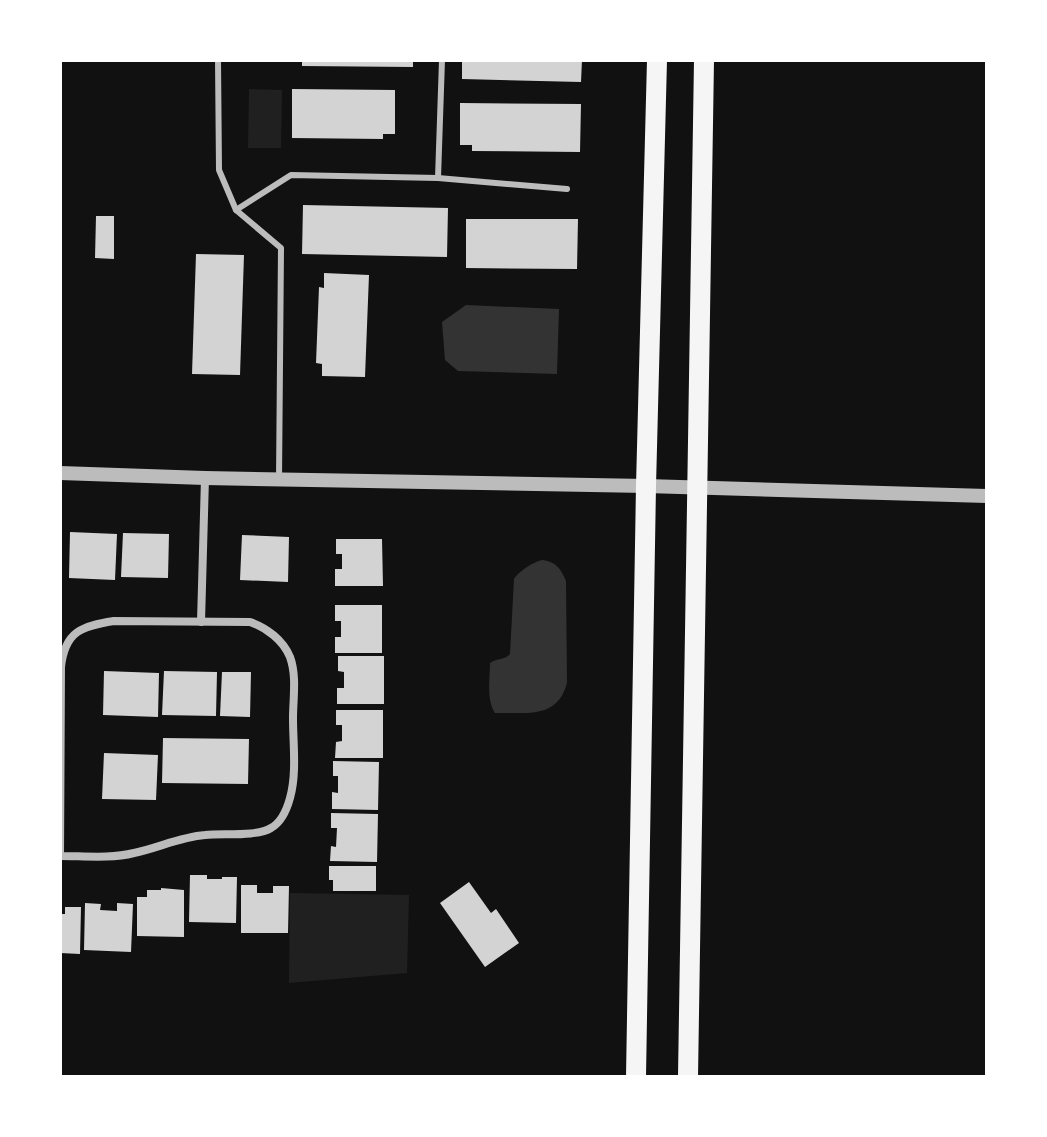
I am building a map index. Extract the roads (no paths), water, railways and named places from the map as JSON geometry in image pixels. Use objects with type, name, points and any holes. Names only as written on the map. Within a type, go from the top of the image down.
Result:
[{"type":"main road","points":[[636,1077],[657,60]]},
{"type":"main road","points":[[688,1077],[704,60]]},
{"type":"street","points":[[60,473],[987,496]]},
{"type":"street","points":[[201,622],[205,478]]},
{"type":"street","points":[[114,621],[201,622],[250,622],[278,639],[286,650],[293,670],[294,779],[287,808],[274,827],[263,832],[202,835],[132,854],[60,856],[61,667],[67,643],[80,629],[114,621]]},
{"type":"lane","points":[[218,60],[219,170],[236,210],[281,248],[279,480]]},
{"type":"lane","points":[[438,178],[442,60]]},
{"type":"lane","points":[[236,210],[291,175],[438,178],[567,189]]}]
